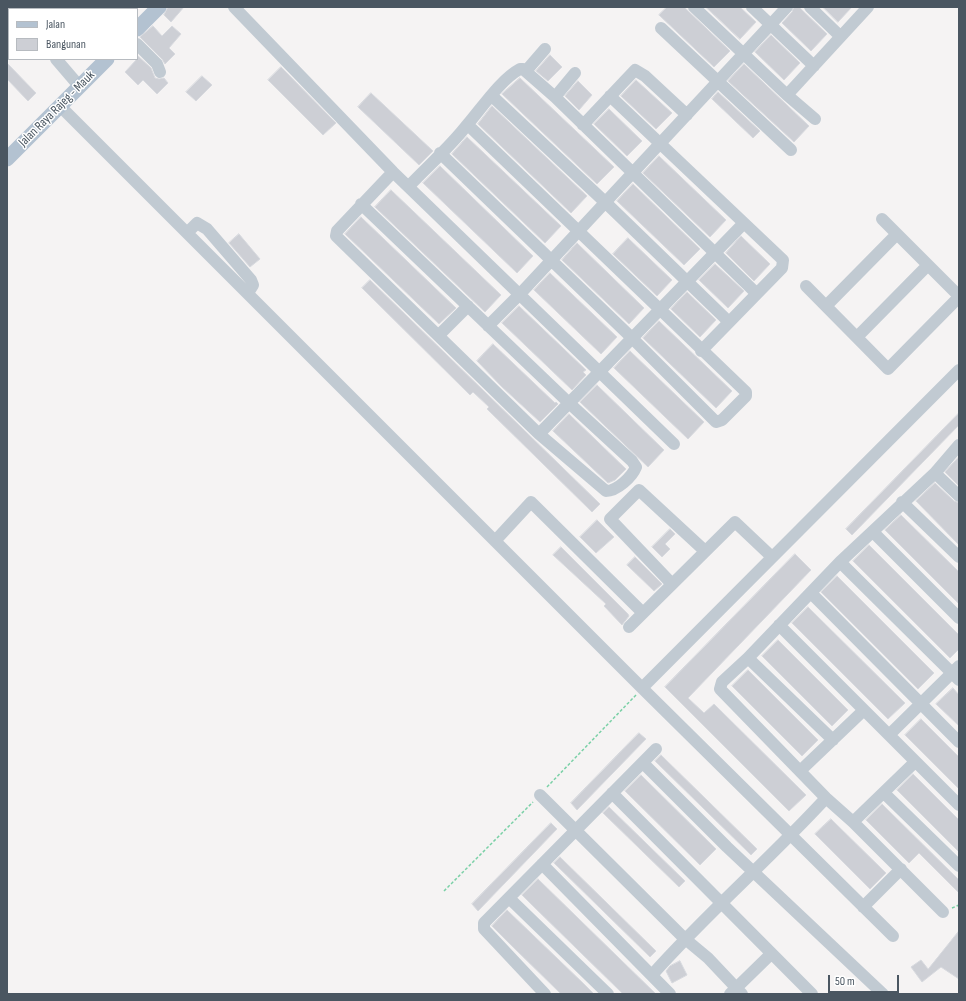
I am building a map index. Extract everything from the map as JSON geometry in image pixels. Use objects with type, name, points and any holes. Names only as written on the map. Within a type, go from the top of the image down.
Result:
[{"type":"main road","points":[[138,28],[159,7]]},
{"type":"main road","name":"Jalan Raya Rajeg - Mauk","points":[[7,159],[61,107],[106,60]]},
{"type":"street","points":[[234,7],[393,172],[674,444]]},
{"type":"street","points":[[694,7],[815,120]]},
{"type":"street","points":[[752,7],[814,66]]},
{"type":"street","points":[[488,326],[552,260],[787,7]]},
{"type":"street","points":[[810,7],[840,36]]},
{"type":"street","points":[[788,95],[840,36],[868,7]]},
{"type":"street","points":[[661,28],[791,150]]},
{"type":"street","points":[[138,45],[157,64],[160,72]]},
{"type":"street","points":[[526,71],[545,49]]},
{"type":"street","points":[[57,60],[80,87]]},
{"type":"street","points":[[409,186],[468,125],[492,96],[516,71],[520,69],[526,71],[555,97],[756,294]]},
{"type":"street","points":[[583,125],[632,71],[638,71],[686,115]]},
{"type":"street","points":[[555,97],[575,73]]},
{"type":"street","points":[[492,96],[605,202],[686,283],[729,322]]},
{"type":"street","points":[[610,96],[743,224],[783,260],[784,263],[782,268],[701,350]]},
{"type":"street","points":[[61,107],[642,688],[893,936]]},
{"type":"street","points":[[440,153],[552,260],[716,422],[719,422],[746,396],[746,394],[660,310],[468,125]]},
{"type":"street","points":[[361,204],[635,464],[634,470],[622,483],[614,489],[606,491],[539,434],[336,236],[337,231],[361,204],[393,172]]},
{"type":"street","points":[[806,286],[888,369],[959,297],[882,219]]},
{"type":"street","points":[[187,233],[197,223],[207,229],[251,280],[253,285],[248,293]]},
{"type":"street","points":[[539,434],[743,224]]},
{"type":"street","points":[[826,306],[897,234]]},
{"type":"street","points":[[856,337],[928,265]]},
{"type":"street","points":[[439,335],[468,306]]},
{"type":"street","points":[[642,688],[959,370]]},
{"type":"street","points":[[943,912],[853,822],[826,798],[720,689],[722,682],[748,658],[840,562],[873,532],[902,502],[935,473],[959,445]]},
{"type":"street","points":[[935,473],[959,496]]},
{"type":"street","points":[[672,584],[610,519],[639,490],[705,551]]},
{"type":"street","points":[[495,541],[531,502],[644,612]]},
{"type":"street","points":[[902,502],[959,557]]},
{"type":"street","points":[[629,627],[735,522],[772,557]]},
{"type":"street","points":[[873,532],[959,618]]},
{"type":"street","points":[[840,562],[957,673],[920,704],[889,735]]},
{"type":"street","points":[[811,593],[959,742]]},
{"type":"street","points":[[779,625],[959,805]]},
{"type":"street","points":[[748,658],[833,740]]},
{"type":"street","points":[[800,771],[864,710]]},
{"type":"street","points":[[545,994],[484,929],[487,919],[656,749]]},
{"type":"street","points":[[643,762],[727,847],[882,994]]},
{"type":"street","points":[[853,822],[915,762]]},
{"type":"street","points":[[612,793],[812,994]]},
{"type":"street","points":[[884,793],[959,866]]},
{"type":"street","points":[[540,794],[684,938],[708,958],[736,992],[772,954]]},
{"type":"street","points":[[652,975],[684,938],[791,836],[826,798]]},
{"type":"street","points":[[542,864],[670,994]]},
{"type":"street","points":[[863,907],[901,869]]},
{"type":"street","points":[[509,898],[608,994]]},
{"type":"building","points":[[168,7],[184,7],[171,22],[164,15]]},
{"type":"building","points":[[667,7],[684,7],[730,51],[714,67],[659,15]]},
{"type":"building","points":[[706,7],[740,7],[756,22],[740,39]]},
{"type":"building","points":[[794,7],[799,7],[827,34],[811,51],[782,23],[792,12]]},
{"type":"building","points":[[823,7],[852,7],[838,22]]},
{"type":"building","points":[[153,26],[162,36],[172,26],[181,34],[169,48],[175,54],[165,64],[140,37]]},
{"type":"building","points":[[771,35],[800,63],[784,80],[755,52]]},
{"type":"building","points":[[550,55],[562,67],[548,81],[536,71]]},
{"type":"building","points":[[138,56],[151,68],[155,78],[164,78],[168,83],[157,94],[143,80],[138,85],[125,72],[136,60],[138,60]]},
{"type":"building","points":[[7,63],[36,93],[28,101],[7,79]]},
{"type":"building","points":[[744,64],[809,126],[794,142],[728,81]]},
{"type":"building","points":[[281,67],[336,123],[323,135],[268,80]]},
{"type":"building","points":[[202,76],[212,85],[196,101],[186,92]]},
{"type":"building","points":[[520,78],[614,167],[597,184],[502,94]]},
{"type":"building","points":[[636,80],[672,113],[656,129],[621,96]]},
{"type":"building","points":[[578,81],[592,95],[579,110],[565,96]]},
{"type":"building","points":[[718,92],[760,131],[753,138],[712,99]]},
{"type":"building","points":[[371,93],[433,151],[419,165],[358,107]]},
{"type":"building","points":[[492,106],[587,196],[571,213],[478,124]]},
{"type":"building","points":[[609,109],[642,141],[627,156],[594,124]]},
{"type":"building","points":[[467,137],[561,226],[545,243],[452,154]]},
{"type":"building","points":[[659,156],[726,220],[710,237],[643,173]]},
{"type":"building","points":[[440,166],[533,256],[517,273],[423,183]]},
{"type":"building","points":[[633,184],[700,249],[684,265],[617,201]]},
{"type":"building","points":[[391,190],[501,295],[485,312],[375,207]]},
{"type":"building","points":[[361,217],[456,308],[439,324],[345,234]]},
{"type":"building","points":[[239,234],[260,259],[250,267],[229,243]]},
{"type":"building","points":[[741,236],[770,264],[754,281],[726,253]]},
{"type":"building","points":[[628,238],[672,280],[657,296],[613,254]]},
{"type":"building","points":[[577,243],[644,308],[629,324],[562,260]]},
{"type":"building","points":[[715,264],[744,291],[728,308],[699,280]]},
{"type":"building","points":[[550,273],[617,337],[601,354],[534,290]]},
{"type":"building","points":[[370,280],[600,504],[592,512],[487,409],[489,407],[473,392],[470,395],[362,288]]},
{"type":"building","points":[[687,292],[716,320],[700,337],[671,309]]},
{"type":"building","points":[[519,306],[586,370],[583,372],[586,375],[572,390],[502,323]]},
{"type":"building","points":[[659,321],[732,391],[716,408],[643,338]]},
{"type":"building","points":[[493,344],[555,403],[556,402],[558,404],[540,422],[502,387],[477,361]]},
{"type":"building","points":[[630,351],[704,422],[688,439],[614,368]]},
{"type":"building","points":[[597,385],[664,450],[648,467],[580,402]]},
{"type":"building","points":[[959,413],[959,425],[852,535],[846,529]]},
{"type":"building","points":[[569,414],[626,469],[615,480],[608,483],[553,431]]},
{"type":"building","points":[[959,457],[959,486],[945,472]]},
{"type":"building","points":[[935,483],[954,501],[959,503],[959,545],[916,501]]},
{"type":"building","points":[[901,515],[959,572],[959,604],[885,530]]},
{"type":"building","points":[[597,520],[614,537],[596,553],[580,537]]},
{"type":"building","points":[[670,529],[675,534],[665,544],[670,549],[662,557],[652,547]]},
{"type":"building","points":[[869,545],[959,635],[959,649],[950,658],[853,561]]},
{"type":"building","points":[[561,547],[628,614],[629,616],[622,625],[604,606],[606,604],[553,555]]},
{"type":"building","points":[[795,554],[811,570],[688,698],[704,713],[714,704],[806,795],[789,811],[665,687]]},
{"type":"building","points":[[635,557],[662,584],[654,591],[627,565]]},
{"type":"building","points":[[837,576],[934,673],[918,689],[821,592]]},
{"type":"building","points":[[808,607],[905,703],[888,719],[792,623]]},
{"type":"building","points":[[778,640],[848,710],[832,726],[762,656]]},
{"type":"building","points":[[748,670],[818,740],[802,756],[732,686]]},
{"type":"building","points":[[953,688],[959,695],[959,726],[936,704]]},
{"type":"building","points":[[921,719],[959,757],[959,789],[905,735]]},
{"type":"building","points":[[639,733],[646,739],[577,810],[571,803]]},
{"type":"building","points":[[661,755],[757,849],[751,855],[655,761]]},
{"type":"building","points":[[913,774],[959,820],[959,852],[897,790]]},
{"type":"building","points":[[641,775],[716,849],[700,865],[625,791]]},
{"type":"building","points":[[882,804],[959,880],[959,893],[919,853],[909,863],[866,820]]},
{"type":"building","points":[[609,807],[685,881],[679,887],[603,813]]},
{"type":"building","points":[[831,819],[886,873],[870,889],[815,834]]},
{"type":"building","points":[[551,823],[557,829],[478,911],[472,904]]},
{"type":"building","points":[[560,857],[656,951],[650,957],[554,863]]},
{"type":"building","points":[[538,879],[656,994],[623,994],[522,895]]},
{"type":"building","points":[[507,910],[594,994],[561,994],[492,926]]},
{"type":"building","points":[[959,931],[959,979],[941,967],[922,982],[911,967],[921,960],[928,969]]},
{"type":"building","points":[[680,961],[687,975],[672,983],[666,971],[670,966]]}]
